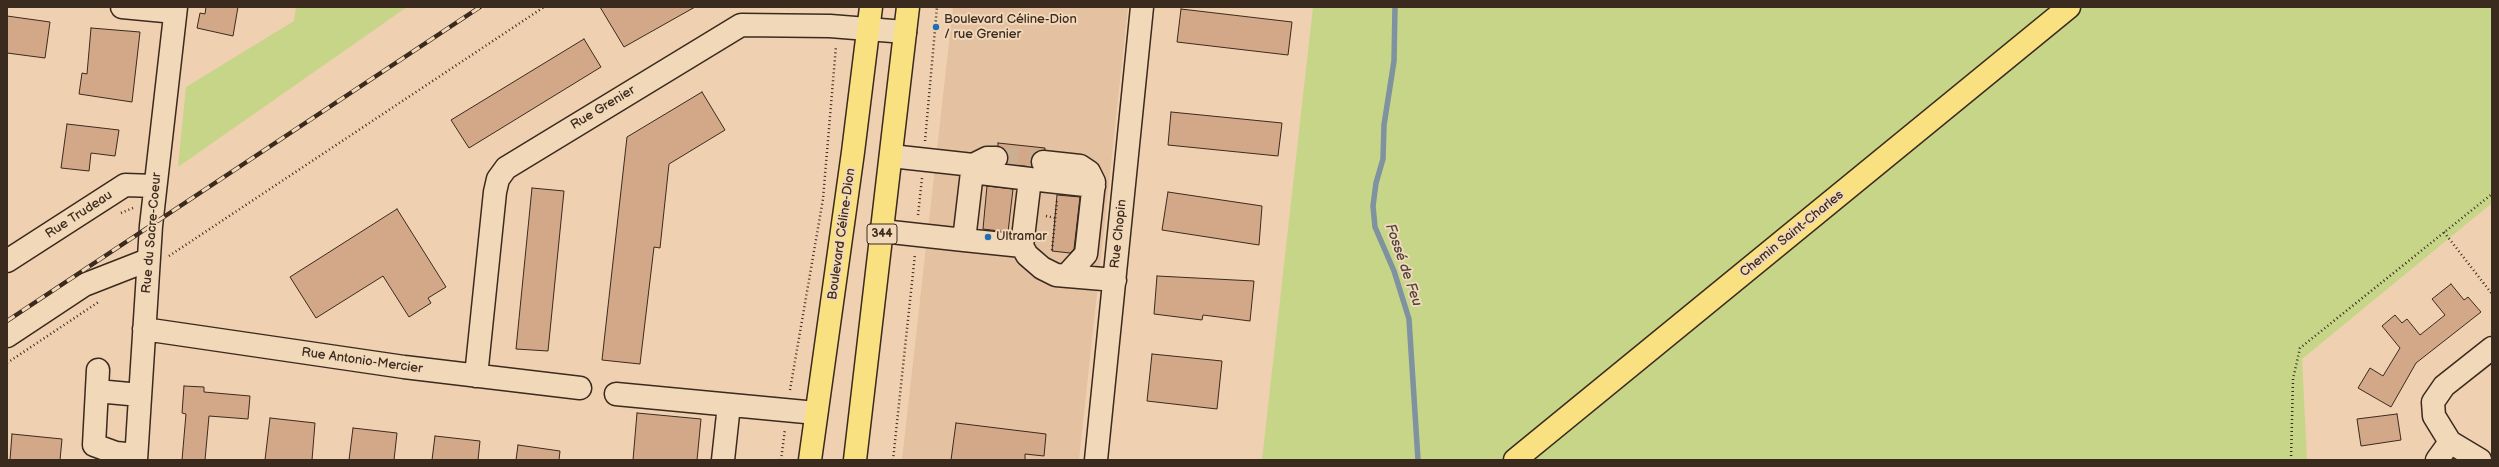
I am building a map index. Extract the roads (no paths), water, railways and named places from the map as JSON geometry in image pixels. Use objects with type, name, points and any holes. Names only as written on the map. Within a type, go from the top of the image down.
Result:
[{"type":"main road","name":"344","points":[[855,460],[908,7]]},
{"type":"main road","name":"Chemin Saint-Charles","points":[[1515,460],[2069,7]]},
{"type":"main road","name":"Boulevard Céline-Dion","points":[[810,460],[870,17]]},
{"type":"street","points":[[122,7],[175,10]]},
{"type":"street","name":"Rue Chopin","points":[[1096,460],[1142,7]]},
{"type":"street","name":"Rue du Sacre-Coeur","points":[[136,458],[144,330],[157,259],[155,186],[175,10]]},
{"type":"street","name":"Rue Grenier","points":[[476,376],[495,192],[503,171],[734,28],[748,24],[838,26],[870,17],[905,32]]},
{"type":"street","points":[[891,156],[972,168],[1030,179],[1094,186]]},
{"type":"street","points":[[964,240],[972,168],[987,158],[996,158]]},
{"type":"street","points":[[1043,162],[1086,168],[1092,176],[1094,186],[1086,254],[1066,276]]},
{"type":"street","points":[[1030,179],[1022,246],[1027,255],[1051,274],[1115,280]]},
{"type":"street","name":"Rue Trudeau","points":[[7,261],[125,185],[155,186]]},
{"type":"street","points":[[882,231],[1022,246]]},
{"type":"street","points":[[7,336],[84,285],[157,259]]},
{"type":"street","name":"Rue Antonio-Mercier","points":[[144,330],[476,376],[580,388]]},
{"type":"street","points":[[2480,460],[2450,442],[2434,416],[2433,402],[2444,386],[2492,348]]},
{"type":"street","points":[[136,458],[94,445],[98,381],[140,394]]},
{"type":"street","points":[[616,394],[816,413]]},
{"type":"street","points":[[723,460],[729,405]]},
{"type":"street","points":[[2437,460],[2450,442]]},
{"type":"waterway","name":"Fossé de Feu","points":[[1395,7],[1394,61],[1384,125],[1383,159],[1376,183],[1373,206],[1375,227],[1394,271],[1409,319],[1418,460]]},
{"type":"tunnel","points":[[996,158],[1043,162]]},
{"type":"railway","points":[[7,321],[480,7]]},
{"type":"place","name":"Boulevard Céline-Dion / rue Grenier","points":[[936,27]]},
{"type":"place","name":"Ultramar","points":[[988,237]]}]
